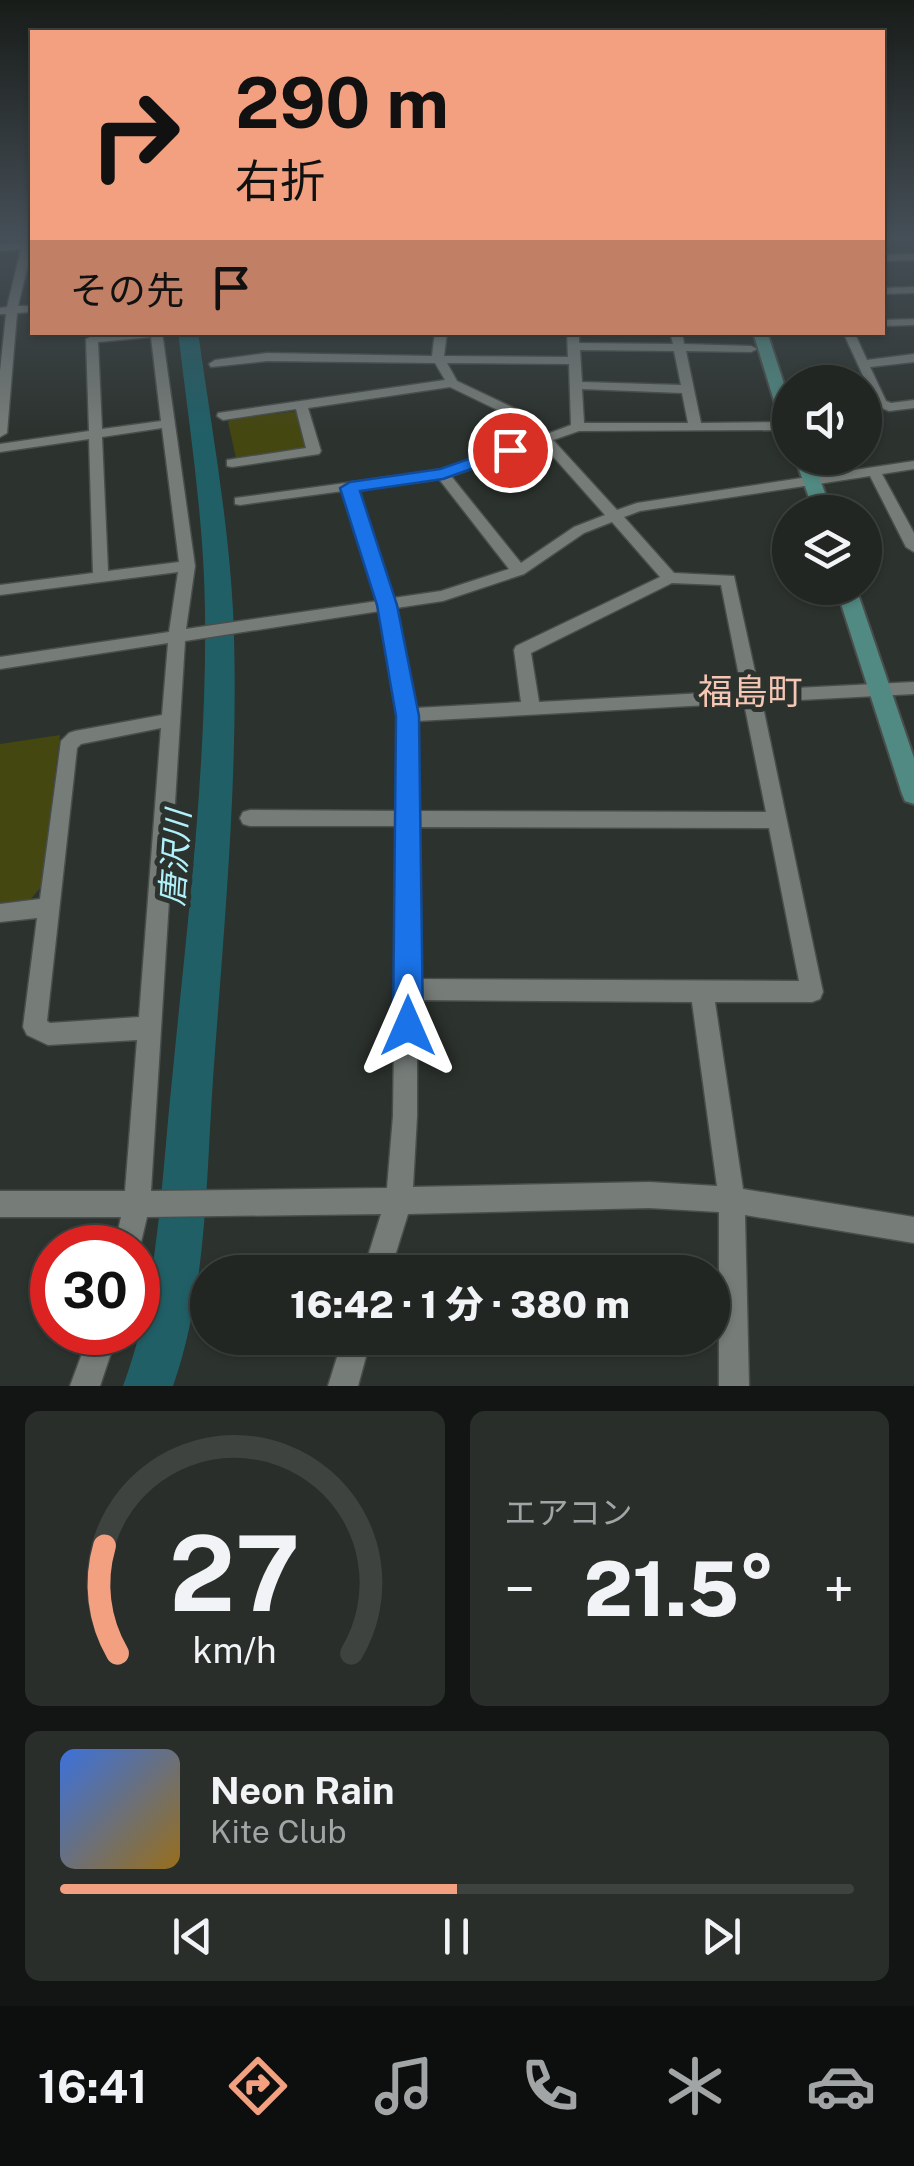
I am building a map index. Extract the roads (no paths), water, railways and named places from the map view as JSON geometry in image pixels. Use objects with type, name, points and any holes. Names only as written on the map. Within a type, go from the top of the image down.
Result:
[{"type":"main road","points":[[761,335],[772,370]]},
{"type":"main road","points":[[810,475],[817,495]]},
{"type":"main road","points":[[851,605],[914,794]]},
{"type":"street","points":[[0,433],[6,310]]},
{"type":"street","points":[[885,324],[914,322]]},
{"type":"street","points":[[101,577],[92,339],[135,335]]},
{"type":"street","points":[[136,1225],[145,1203],[147,1028],[187,566],[156,335]]},
{"type":"street","points":[[441,335],[438,357],[452,383]]},
{"type":"street","points":[[676,335],[694,425]]},
{"type":"street","points":[[849,335],[881,403],[914,404]]},
{"type":"street","points":[[578,427],[574,339],[751,350]]},
{"type":"street","points":[[214,364],[267,357],[573,361]]},
{"type":"street","points":[[863,364],[914,358]]},
{"type":"street","points":[[222,416],[452,383],[514,413],[544,438],[670,578]]},
{"type":"street","points":[[576,385],[686,389]]},
{"type":"street","points":[[232,463],[314,450],[301,406]]},
{"type":"street","points":[[0,448],[166,424]]},
{"type":"street","points":[[240,501],[443,474],[578,427],[772,427]]},
{"type":"street","points":[[882,468],[914,465]]},
{"type":"street","points":[[443,474],[518,571]]},
{"type":"street","points":[[0,663],[442,596],[518,571],[580,530],[637,507],[836,475]]},
{"type":"street","points":[[876,475],[914,547]]},
{"type":"street","points":[[350,488],[387,605],[408,716],[408,989],[399,1199],[381,1255]]},
{"type":"street","points":[[0,590],[187,566]]},
{"type":"street","points":[[408,989],[812,992],[728,580],[670,578],[522,650],[531,707]]},
{"type":"street","points":[[408,716],[914,688]]},
{"type":"street","points":[[147,1028],[48,1034],[35,1027],[68,746],[75,738],[171,720]]},
{"type":"street","points":[[250,818],[778,820]]},
{"type":"street","points":[[0,914],[48,907]]},
{"type":"street","points":[[702,992],[732,1200],[734,1386]]},
{"type":"street","points":[[0,1204],[232,1204],[650,1195],[732,1200],[914,1230]]},
{"type":"street","points":[[85,1386],[96,1355]]},
{"type":"street","points":[[342,1386],[352,1355]]},
{"type":"waterway","name":"唐沢川","points":[[148,1386],[160,1353],[177,1260],[213,837],[219,612],[212,513],[188,335]]},
{"type":"district","name":"福島町","points":[[750,691]]}]
